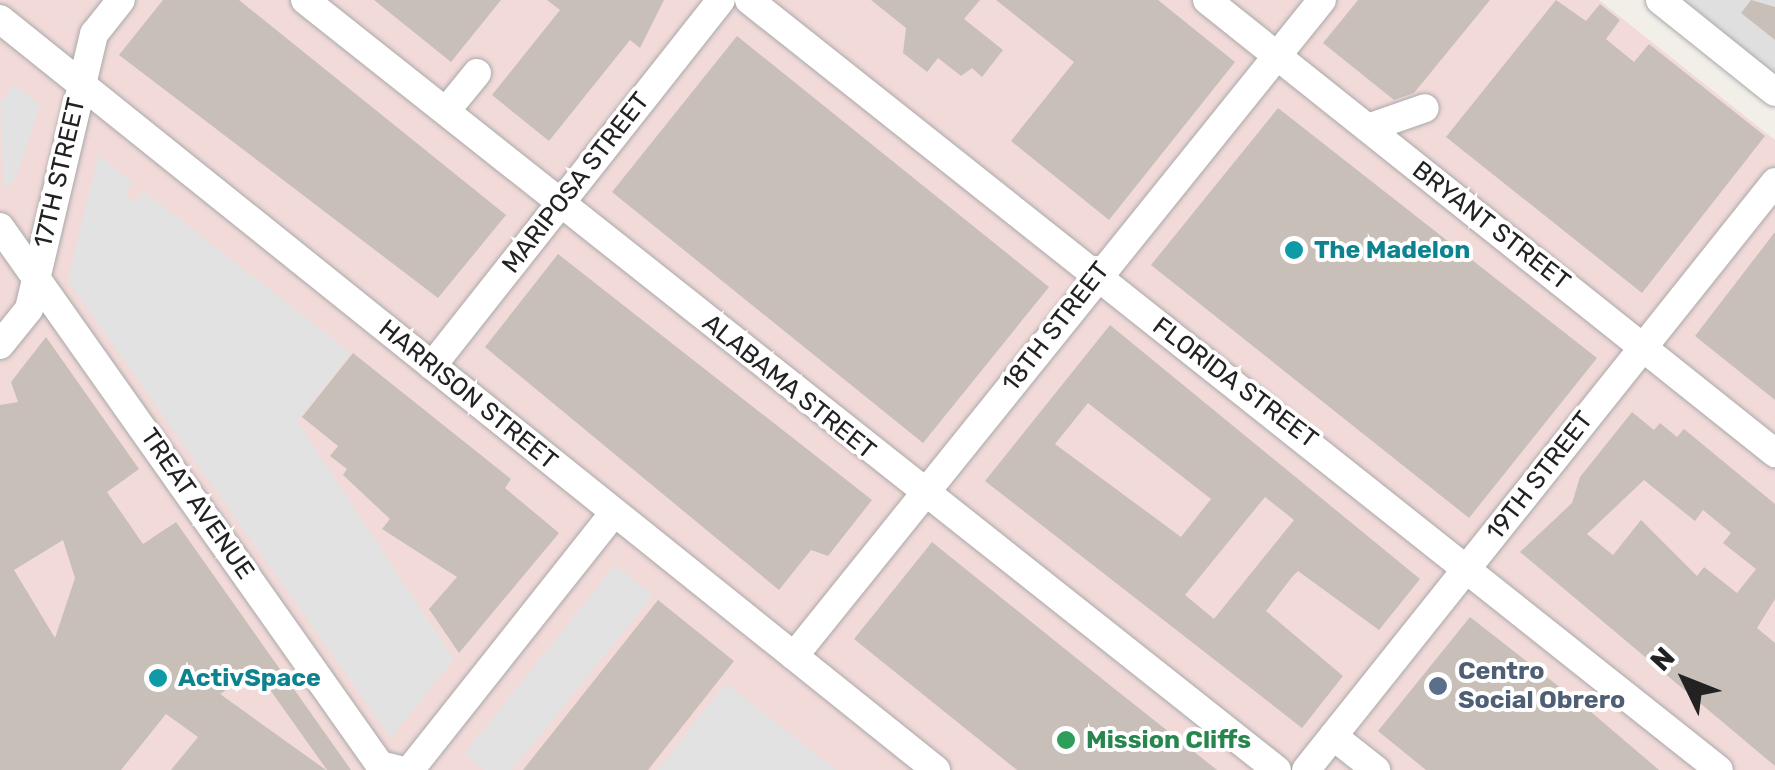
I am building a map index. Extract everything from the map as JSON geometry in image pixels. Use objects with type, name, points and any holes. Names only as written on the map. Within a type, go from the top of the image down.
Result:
[{"type":"street","name":"17TH STREET","points":[[0,346],[29,309],[94,34],[121,0]]},
{"type":"street","name":"ALABAMA STREET","points":[[306,0],[923,495],[1277,770]]},
{"type":"street","name":"MARIPOSA STREET","points":[[432,366],[720,0]]},
{"type":"street","name":"FLORIDA STREET","points":[[749,0],[1469,565],[1719,770]]},
{"type":"street","name":"BRYANT STREET","points":[[1208,0],[1775,453]]},
{"type":"street","name":"18TH STREET","points":[[794,656],[1096,276],[1322,0]]},
{"type":"street","points":[[1660,0],[1775,92]]},
{"type":"street","name":"HARRISON STREET","points":[[0,19],[936,770]]},
{"type":"street","points":[[446,111],[477,73]]},
{"type":"street","points":[[1368,128],[1426,108]]},
{"type":"street","name":"19TH STREET","points":[[1306,770],[1775,182]]},
{"type":"street","name":"TREAT AVENUE","points":[[0,227],[380,764],[400,770]]},
{"type":"street","points":[[410,770],[614,513]]},
{"type":"street","points":[[1334,736],[1376,770]]},
{"type":"shaded area","points":[[0,0],[1599,0],[1775,140],[1775,770],[0,770]]},
{"type":"shaded area","points":[[1684,0],[1775,0],[1775,74]]},
{"type":"shaded area","points":[[15,84],[40,105],[16,179],[4,189],[0,103]]},
{"type":"shaded area","points":[[98,155],[134,184],[125,194],[134,202],[144,191],[351,353],[297,421],[454,659],[391,738],[68,281]]},
{"type":"shaded area","points":[[615,565],[653,595],[512,770],[484,770],[464,754]]},
{"type":"shaded area","points":[[726,683],[836,770],[657,770]]},
{"type":"building","points":[[163,0],[239,0],[506,215],[438,298],[119,55]]},
{"type":"building","points":[[374,0],[501,0],[451,62]]},
{"type":"building","points":[[547,0],[664,0],[640,48],[630,40],[549,141],[492,95],[560,10]]},
{"type":"building","points":[[871,0],[980,0],[964,19],[1003,50],[982,77],[972,68],[961,76],[938,58],[927,72],[903,53],[906,28]]},
{"type":"building","points":[[996,0],[1158,0],[1235,62],[1109,220],[1011,141],[1074,62]]},
{"type":"building","points":[[1358,0],[1490,0],[1414,93],[1394,100],[1323,43]]},
{"type":"building","points":[[1556,0],[1586,21],[1600,4],[1620,20],[1606,39],[1634,62],[1649,44],[1765,136],[1642,293],[1446,137]]},
{"type":"building","points":[[1751,0],[1775,7],[1775,40],[1741,13]]},
{"type":"building","points":[[737,36],[1049,287],[923,443],[612,192]]},
{"type":"building","points":[[1278,108],[1597,358],[1469,518],[1151,265]]},
{"type":"building","points":[[1775,232],[1775,400],[1695,336]]},
{"type":"building","points":[[558,254],[872,500],[828,556],[811,550],[779,590],[485,347]]},
{"type":"building","points":[[1110,325],[1420,579],[1379,630],[1298,571],[1292,577],[1266,611],[1343,676],[1302,728],[985,481]],"holes":[[[1088,403],[1211,499],[1181,537],[1055,444]],[[1265,497],[1294,520],[1214,619],[1185,595]]]},
{"type":"building","points":[[46,337],[139,469],[107,492],[143,544],[176,522],[351,770],[327,770],[256,670],[220,694],[326,770],[171,770],[198,737],[166,714],[121,770],[0,770],[0,405],[18,402],[11,382]],"holes":[[[63,540],[75,578],[55,638],[14,570]]]},
{"type":"building","points":[[353,353],[511,479],[505,488],[559,533],[459,653],[429,609],[457,577],[382,529],[390,519],[343,475],[347,469],[330,456],[338,446],[302,417]]},
{"type":"building","points":[[1632,412],[1654,430],[1660,423],[1677,437],[1684,429],[1775,504],[1775,599],[1757,628],[1775,643],[1775,766],[1520,552],[1572,503],[1580,477]],"holes":[[[1644,480],[1695,521],[1703,510],[1731,533],[1723,543],[1756,569],[1737,593],[1704,567],[1697,576],[1641,520],[1613,555],[1587,534]]]},
{"type":"building","points":[[932,542],[1217,770],[1017,770],[854,639]]},
{"type":"building","points":[[658,600],[734,661],[648,770],[523,770]]},
{"type":"building","points":[[1470,617],[1659,770],[1426,770],[1378,731]]},
{"type":"place","name":"The Madelon","points":[[1294,250]]},
{"type":"place","name":"ActivSpace","points":[[158,678]]},
{"type":"place","name":"Centro Social Obrero","points":[[1438,686]]},
{"type":"place","name":"Mission Cliffs","points":[[1066,740]]}]
